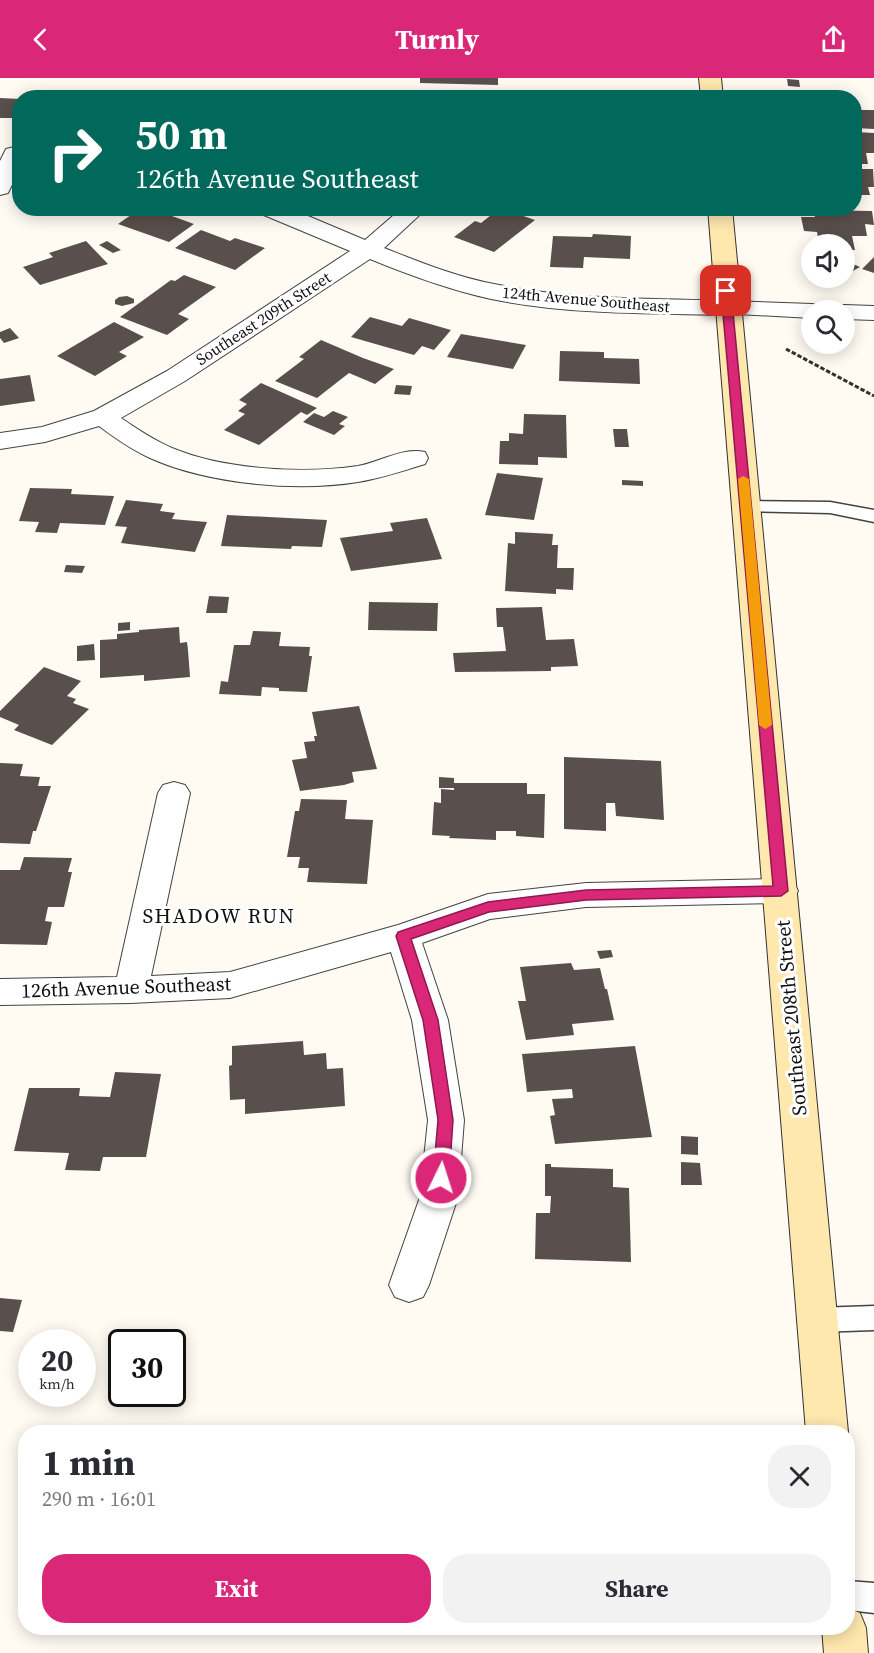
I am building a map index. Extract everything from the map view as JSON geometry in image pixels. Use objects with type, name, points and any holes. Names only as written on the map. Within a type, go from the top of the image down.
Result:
[{"type":"main road","name":"Southeast 208th Street","points":[[721,216],[826,1425]]},
{"type":"main road","points":[[845,1635],[846,1653]]},
{"type":"street","points":[[0,188],[11,154]]},
{"type":"street","name":"124th Avenue Southeast","points":[[287,216],[431,274],[492,291],[604,303],[801,310]]},
{"type":"street","name":"Southeast 209th Street","points":[[0,441],[45,434],[103,417],[176,376],[369,249],[407,216]]},
{"type":"street","points":[[855,312],[874,313]]},
{"type":"street","points":[[103,417],[132,438],[165,454],[228,470],[309,476],[348,475],[377,470],[415,458]]},
{"type":"street","points":[[131,990],[174,793]]},
{"type":"street","name":"126th Avenue Southeast","points":[[0,992],[131,990],[230,985],[403,936],[488,907],[586,895],[781,891]]},
{"type":"street","points":[[403,936],[430,1020],[446,1120],[439,1197],[409,1285]]},
{"type":"lane","points":[[746,507],[845,509],[874,516]]},
{"type":"lane","points":[[817,1320],[874,1318]]},
{"type":"lane","points":[[855,1597],[874,1598]]},
{"type":"path","points":[[786,349],[874,396]]},
{"type":"building","points":[[420,78],[498,78],[498,85],[420,83]]},
{"type":"building","points":[[787,79],[799,80],[800,87],[788,86]]},
{"type":"building","points":[[0,98],[12,99],[12,118],[0,118]]},
{"type":"building","points":[[862,110],[874,110],[874,129],[862,128]]},
{"type":"building","points":[[862,132],[874,133],[874,153],[866,153],[868,164],[862,164]]},
{"type":"building","points":[[862,169],[873,169],[874,187],[868,187],[870,195],[862,195]]},
{"type":"building","points":[[862,211],[872,211],[874,225],[865,224],[867,236],[817,234],[817,232],[804,231],[801,217],[862,216]]},
{"type":"building","points":[[130,216],[172,216],[194,224],[169,242],[118,224]]},
{"type":"building","points":[[490,216],[523,216],[535,220],[494,252],[454,237],[475,221],[481,223]]},
{"type":"building","points":[[201,230],[230,241],[235,238],[265,248],[235,270],[175,248]]},
{"type":"building","points":[[593,234],[631,236],[630,259],[584,257],[583,268],[550,267],[553,236],[592,237]]},
{"type":"building","points":[[86,241],[108,264],[40,285],[23,267],[53,257],[49,253]]},
{"type":"building","points":[[107,241],[121,250],[113,253],[99,245]]},
{"type":"building","points":[[874,257],[874,273],[862,269]]},
{"type":"building","points":[[184,275],[216,287],[178,314],[189,319],[167,335],[120,317],[171,280],[175,281]]},
{"type":"building","points":[[127,296],[134,299],[134,303],[122,306],[115,304],[115,300],[119,297]]},
{"type":"building","points":[[370,317],[402,326],[409,318],[451,330],[434,350],[422,346],[414,355],[351,337]]},
{"type":"building","points":[[114,322],[144,337],[119,352],[127,356],[95,376],[57,356]]},
{"type":"building","points":[[10,328],[19,338],[4,343],[0,338],[0,332]]},
{"type":"building","points":[[461,334],[526,345],[513,369],[447,357]]},
{"type":"building","points":[[321,340],[394,369],[375,384],[349,373],[317,398],[275,381],[304,359],[299,357]]},
{"type":"building","points":[[560,351],[604,352],[604,358],[639,359],[640,384],[559,381]]},
{"type":"building","points":[[30,375],[35,401],[0,406],[0,379]]},
{"type":"building","points":[[261,383],[317,408],[307,415],[301,412],[259,445],[224,430],[245,414],[238,411],[247,404],[239,400]]},
{"type":"building","points":[[396,385],[412,386],[410,395],[394,394]]},
{"type":"building","points":[[333,411],[348,417],[339,424],[345,426],[334,435],[303,422],[314,413],[324,417]]},
{"type":"building","points":[[524,414],[566,415],[567,458],[538,457],[538,465],[499,464],[500,441],[509,441],[509,433],[523,434]]},
{"type":"building","points":[[613,429],[627,429],[629,447],[615,447]]},
{"type":"building","points":[[497,473],[543,478],[534,520],[485,515]]},
{"type":"building","points":[[622,480],[643,481],[643,486],[622,485]]},
{"type":"building","points":[[30,488],[72,489],[71,494],[114,496],[105,525],[60,523],[57,533],[35,532],[39,522],[19,521]]},
{"type":"building","points":[[126,500],[163,504],[160,511],[175,513],[172,519],[207,522],[195,552],[121,543],[127,527],[115,526]]},
{"type":"building","points":[[227,515],[327,520],[322,547],[292,546],[291,549],[221,546]]},
{"type":"building","points":[[427,518],[442,559],[351,571],[340,538],[393,531],[390,523]]},
{"type":"building","points":[[515,532],[553,534],[552,545],[558,545],[557,568],[574,568],[573,590],[556,589],[556,594],[505,591],[508,543],[515,544]]},
{"type":"building","points":[[66,565],[85,566],[82,573],[64,572]]},
{"type":"building","points":[[209,596],[229,597],[227,613],[206,613]]},
{"type":"building","points":[[369,602],[438,603],[437,631],[368,630]]},
{"type":"building","points":[[542,607],[546,640],[574,639],[578,666],[551,667],[551,671],[455,672],[453,653],[506,651],[503,627],[497,627],[496,608]]},
{"type":"building","points":[[130,622],[130,630],[118,631],[118,623]]},
{"type":"building","points":[[179,627],[180,643],[187,642],[190,677],[144,681],[144,675],[100,678],[100,640],[117,639],[117,634],[139,632],[139,630]]},
{"type":"building","points":[[253,631],[281,632],[279,646],[310,647],[309,656],[312,656],[307,692],[279,691],[279,688],[262,687],[261,696],[219,694],[221,681],[228,682],[234,645],[250,645]]},
{"type":"building","points":[[94,644],[95,660],[77,661],[77,646]]},
{"type":"building","points":[[44,667],[81,681],[67,696],[76,699],[73,703],[89,709],[52,745],[14,730],[19,725],[0,717],[0,711]]},
{"type":"building","points":[[359,706],[377,769],[352,772],[354,782],[344,785],[300,791],[292,760],[307,758],[304,742],[315,741],[314,736],[317,736],[312,712]]},
{"type":"building","points":[[564,757],[661,761],[664,820],[616,816],[615,803],[606,803],[606,831],[564,829]]},
{"type":"building","points":[[0,763],[23,764],[20,776],[40,777],[38,786],[51,786],[30,844],[0,843]]},
{"type":"building","points":[[439,777],[454,778],[454,783],[527,783],[527,794],[545,794],[544,838],[516,836],[516,831],[496,831],[496,840],[432,835],[434,802],[441,803],[441,789],[454,790],[454,788],[439,788]]},
{"type":"building","points":[[301,799],[347,800],[345,819],[373,820],[367,884],[307,882],[309,868],[298,868],[300,857],[287,857],[295,811],[299,811]]},
{"type":"building","points":[[24,857],[72,858],[68,872],[72,872],[64,907],[48,907],[45,921],[52,922],[47,945],[0,944],[0,870],[20,870]]},
{"type":"building","points":[[611,950],[613,957],[600,959],[597,951]]},
{"type":"building","points":[[571,963],[574,970],[600,968],[614,1020],[572,1024],[574,1035],[526,1040],[518,1001],[526,1001],[520,967]]},
{"type":"building","points":[[303,1041],[304,1055],[326,1053],[327,1069],[343,1068],[345,1106],[245,1114],[245,1099],[230,1100],[229,1066],[232,1065],[232,1046]]},
{"type":"building","points":[[635,1046],[652,1137],[555,1144],[550,1116],[555,1115],[552,1099],[573,1098],[572,1089],[527,1092],[522,1054]]},
{"type":"building","points":[[115,1072],[161,1074],[146,1157],[103,1157],[100,1171],[65,1170],[69,1153],[14,1151],[29,1088],[80,1088],[79,1096],[110,1097]]},
{"type":"building","points":[[681,1136],[698,1137],[698,1155],[681,1154]]},
{"type":"building","points":[[681,1162],[700,1163],[702,1185],[681,1185]]},
{"type":"building","points":[[545,1164],[551,1164],[551,1167],[613,1169],[613,1187],[629,1188],[631,1262],[535,1259],[536,1213],[550,1213],[551,1196],[545,1196]]},
{"type":"building","points":[[0,1298],[22,1300],[13,1332],[0,1331]]},
{"type":"slow traffic","points":[[743,479],[765,725]]},
{"type":"district","name":"SHADOW RUN","points":[[219,916]]},
{"type":"route","points":[[441,1178],[446,1120],[430,1020],[403,936],[488,907],[586,895],[781,891],[726,291]]}]
